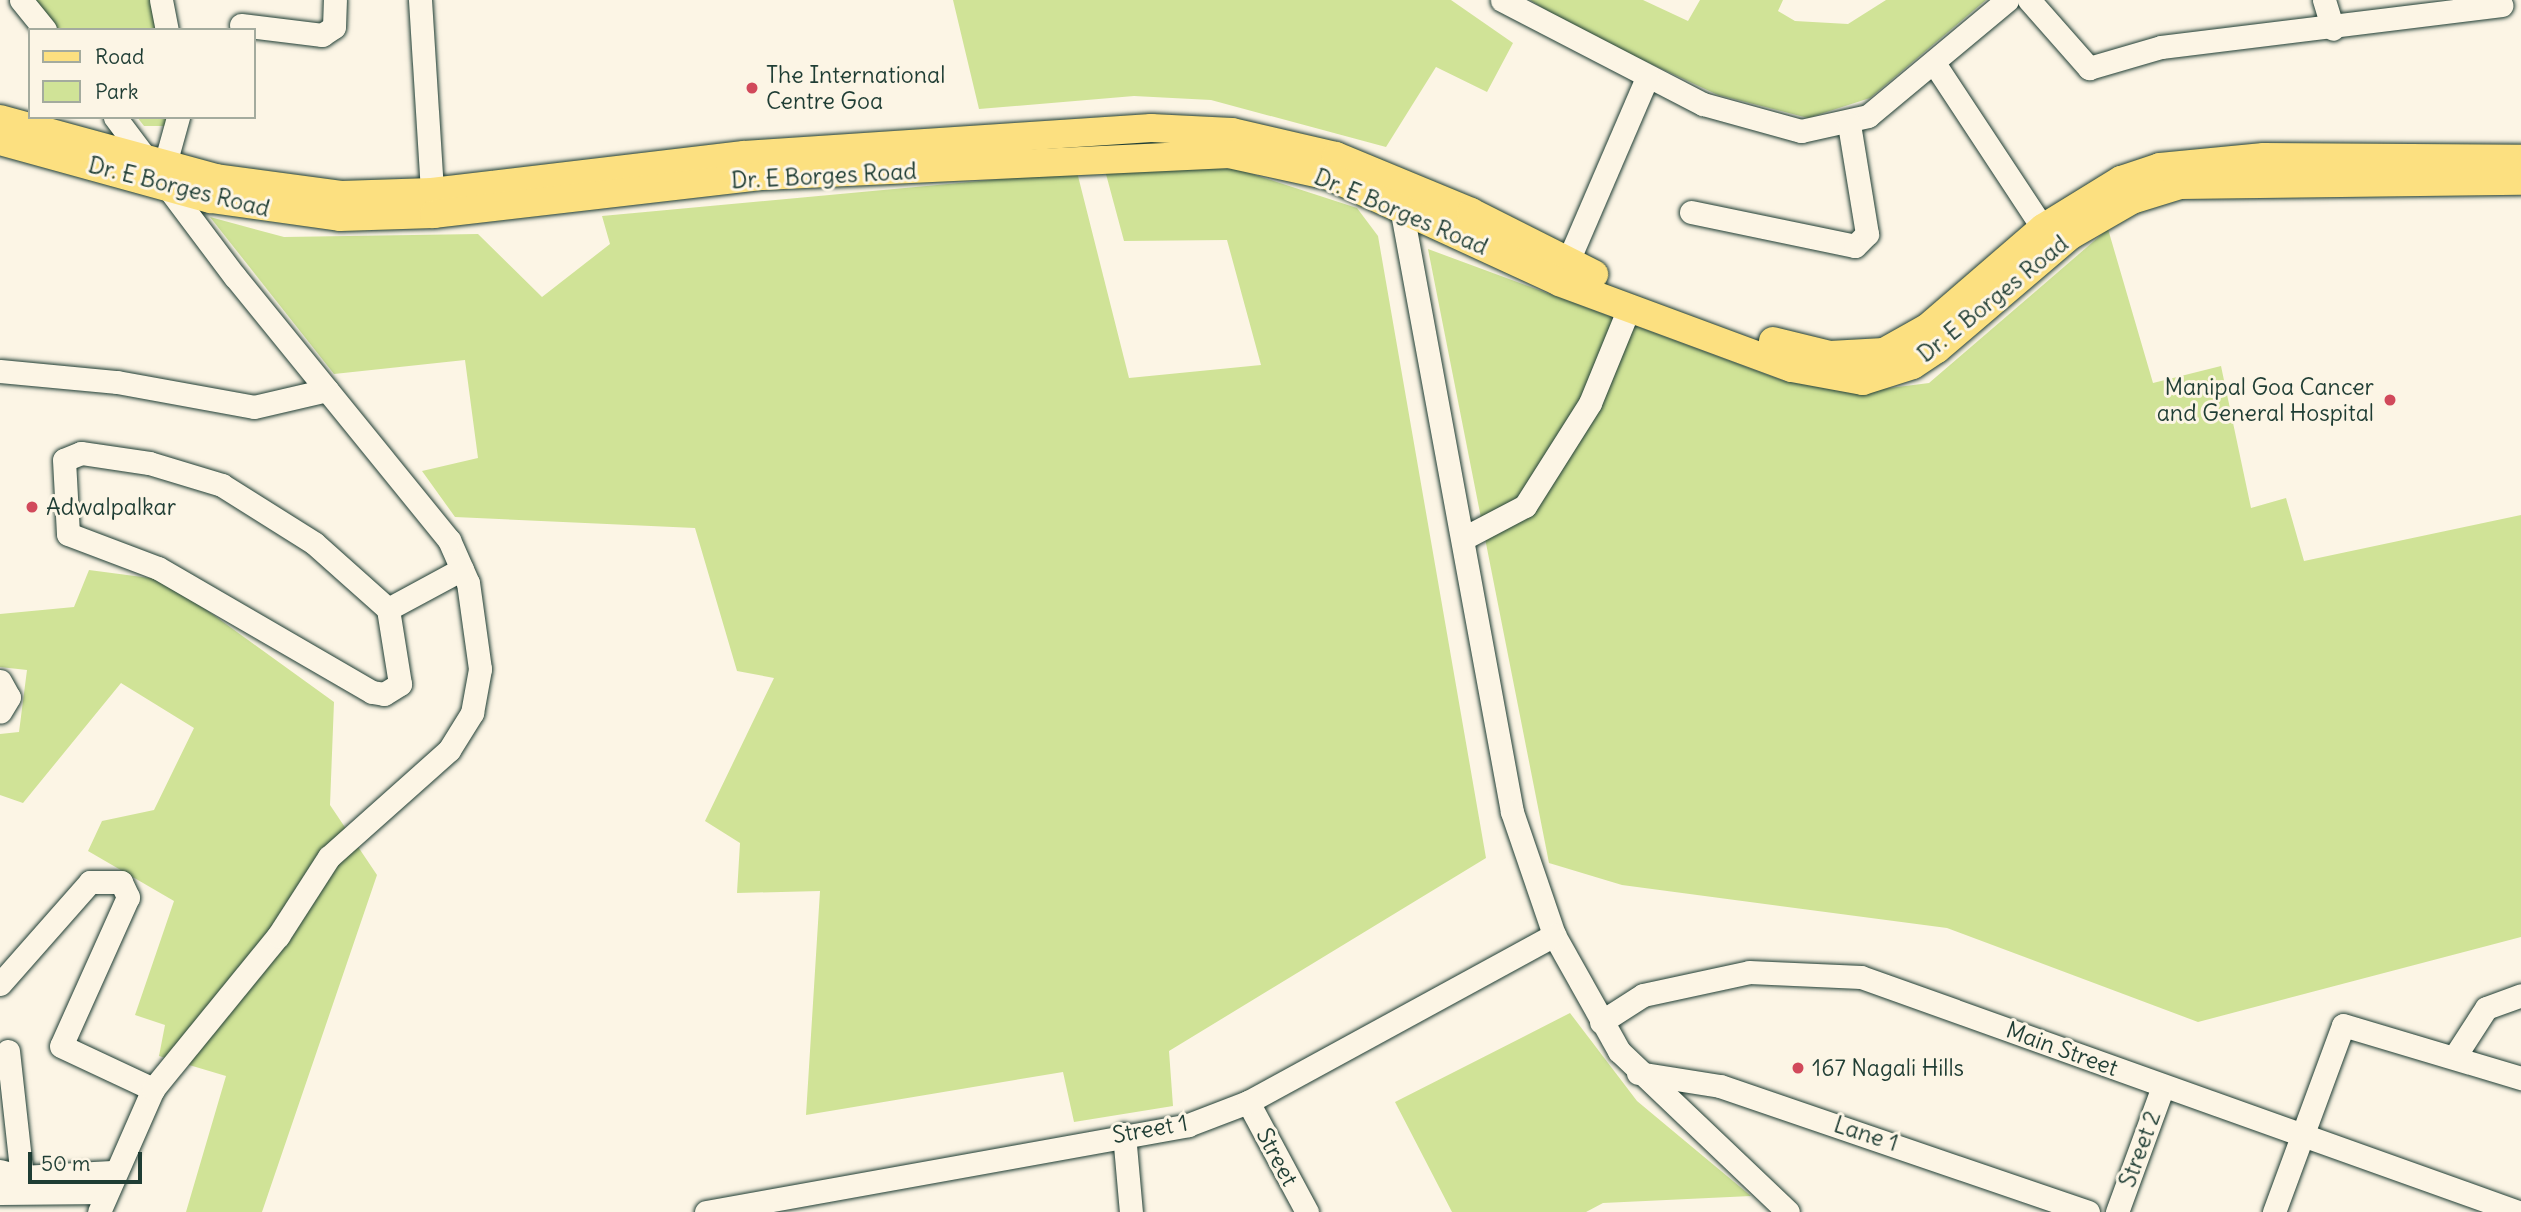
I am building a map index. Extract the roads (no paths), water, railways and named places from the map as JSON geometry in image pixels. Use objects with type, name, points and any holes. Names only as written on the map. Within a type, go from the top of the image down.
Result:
[{"type":"main road","name":"Dr. E Borges Road","points":[[0,119],[161,171],[271,211],[434,214],[762,176],[938,170],[1148,153],[1229,154],[1329,176],[1563,273],[1798,350],[1861,357],[1927,328],[2043,229],[2121,180],[2196,161],[2521,159]]},
{"type":"main road","name":"Dr. E Borges Road","points":[[0,141],[274,189],[432,192],[744,155],[1151,128],[1232,132],[1336,156],[1471,212],[1563,273],[1629,308],[1792,368],[1863,382],[1913,365],[1937,349],[2071,235],[2132,200],[2180,185],[2521,181]]},
{"type":"street","points":[[21,0],[43,28]]},
{"type":"street","points":[[161,0],[167,28]]},
{"type":"street","points":[[241,25],[322,35],[334,27],[335,0]]},
{"type":"street","points":[[421,0],[432,192]]},
{"type":"street","points":[[1502,0],[1647,78],[1703,104],[1801,131],[1849,124],[1934,63],[2007,0]]},
{"type":"street","points":[[2029,0],[2088,68],[2161,47],[2333,29],[2501,5]]},
{"type":"street","points":[[2323,0],[2333,29]]},
{"type":"street","points":[[1934,63],[2043,229]]},
{"type":"street","points":[[1563,273],[1647,78]]},
{"type":"street","points":[[106,1192],[153,1089],[278,936],[329,857],[449,750],[472,713],[480,668],[462,569],[449,540],[327,390],[161,171],[117,119]]},
{"type":"street","points":[[161,171],[177,119]]},
{"type":"street","points":[[1691,212],[1855,246],[1867,234],[1849,124]]},
{"type":"street","points":[[1401,207],[1464,538],[1512,812],[1554,935],[1601,1022],[1639,1073],[1788,1212]]},
{"type":"street","points":[[1464,538],[1525,506],[1590,403],[1629,308]]},
{"type":"street","points":[[0,371],[117,382],[254,407],[327,390]]},
{"type":"street","points":[[81,453],[149,463],[222,485],[314,543],[388,609],[401,671],[400,684],[384,694],[158,568],[68,534],[64,460],[81,453]]},
{"type":"street","points":[[388,609],[462,569]]},
{"type":"street","points":[[0,681],[9,697],[0,712]]},
{"type":"street","points":[[0,984],[90,882],[121,882],[128,897],[61,1046],[153,1089]]},
{"type":"street","name":"Street 1","points":[[706,1212],[755,1207],[1124,1134],[1188,1125],[1248,1101],[1554,935]]},
{"type":"street","name":"Main Street","points":[[1601,1022],[1643,995],[1749,972],[1805,970],[1861,977],[2518,1212]]},
{"type":"street","points":[[2455,1056],[2486,1008],[2521,995]]},
{"type":"street","points":[[2274,1212],[2300,1132],[2343,1025],[2521,1077]]},
{"type":"street","points":[[8,1051],[11,1174],[106,1192]]},
{"type":"street","name":"Lane 1","points":[[1639,1073],[1720,1086],[2088,1212]]},
{"type":"street","name":"Street 2","points":[[2117,1212],[2163,1086]]},
{"type":"street","name":"Street","points":[[1248,1101],[1307,1212]]},
{"type":"street","points":[[1124,1134],[1131,1212]]},
{"type":"street","points":[[0,1193],[106,1192]]},
{"type":"place","name":"The International Centre Goa","points":[[752,88]]},
{"type":"place","name":"Manipal Goa Cancer and General Hospital","points":[[2390,400]]},
{"type":"place","name":"Adwalpalkar","points":[[32,507]]},
{"type":"place","name":"167 Nagali Hills","points":[[1798,1068]]}]
